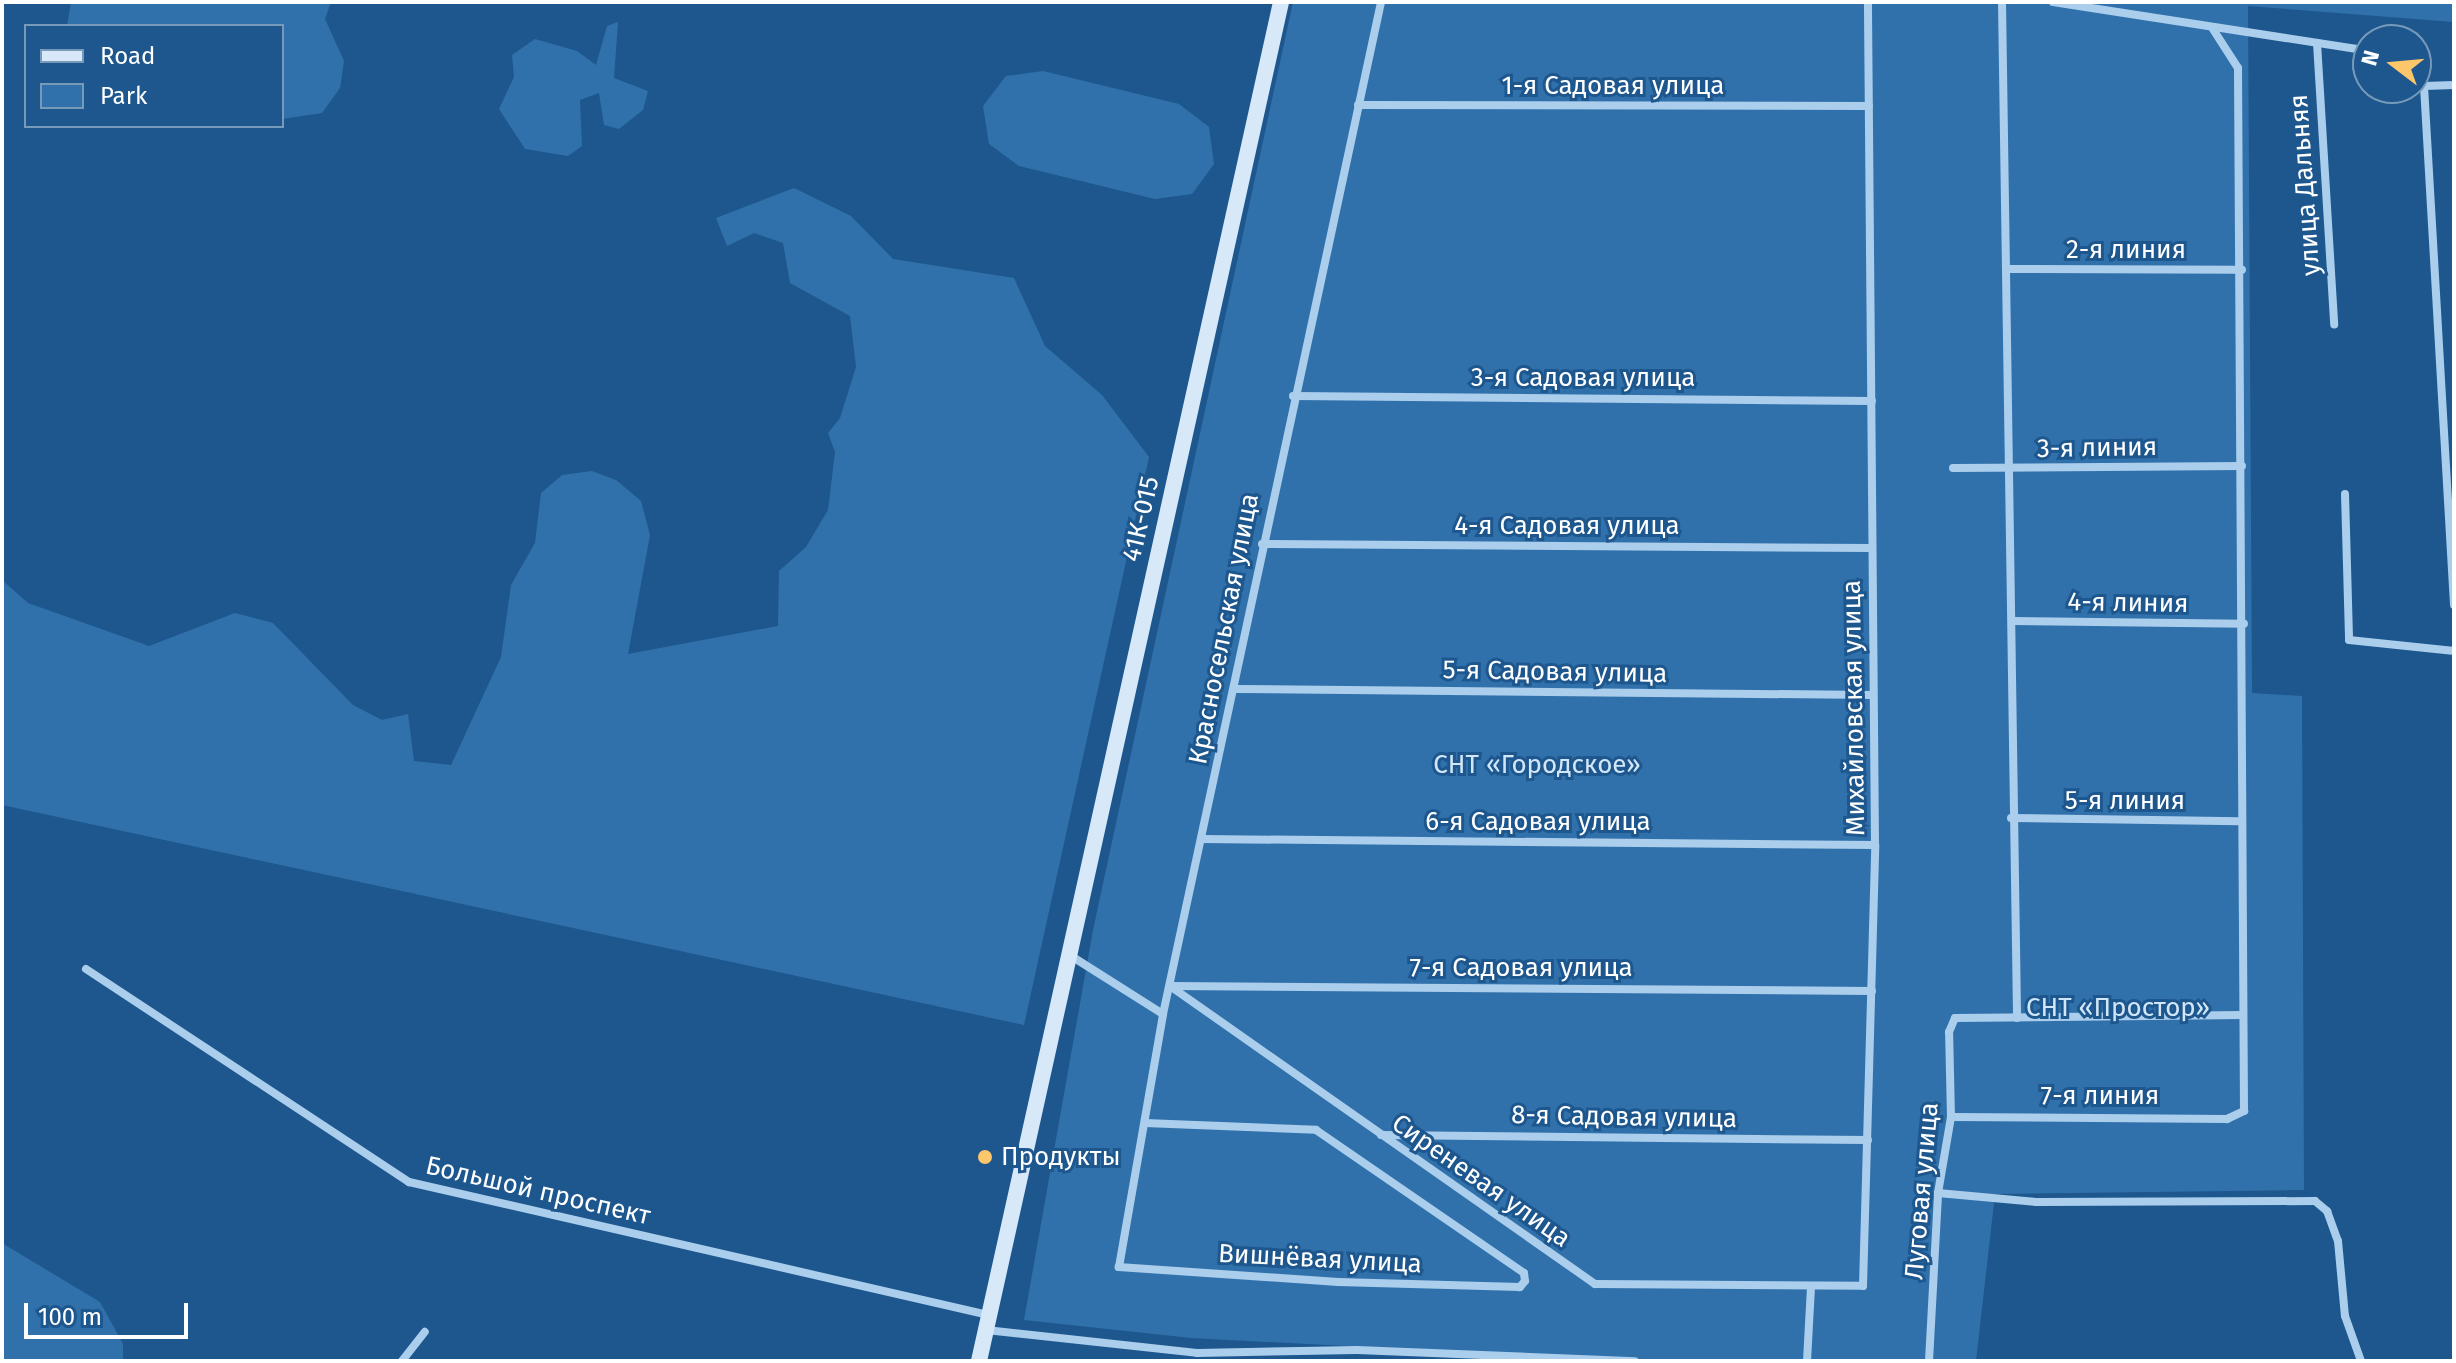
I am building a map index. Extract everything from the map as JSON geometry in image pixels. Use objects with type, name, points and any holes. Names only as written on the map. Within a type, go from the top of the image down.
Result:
[{"type":"main road","name":"41К-015","points":[[979,1361],[1281,2]]},
{"type":"street","name":"Красносельская улица","points":[[1119,1267],[1163,1014],[1236,689],[1293,396],[1381,2]]},
{"type":"street","name":"Михайловская улица","points":[[1811,1287],[1863,1286],[1875,845],[1868,2]]},
{"type":"street","points":[[2002,2],[2012,470],[2011,818],[2017,1018],[2243,1015],[2240,821],[2244,624],[2238,68],[2213,29]]},
{"type":"street","points":[[2053,2],[2352,48]]},
{"type":"street","name":"улица Дальняя","points":[[2317,43],[2334,324]]},
{"type":"street","points":[[2432,86],[2454,85]]},
{"type":"street","points":[[2425,104],[2454,605]]},
{"type":"street","name":"1-я Садовая улица","points":[[1358,105],[1869,106]]},
{"type":"street","name":"2-я линия","points":[[2009,269],[2242,270]]},
{"type":"street","name":"3-я Садовая улица","points":[[1293,396],[1872,401]]},
{"type":"street","name":"3-я линия","points":[[1953,468],[2012,470],[2242,466]]},
{"type":"street","points":[[2345,494],[2349,640],[2454,651]]},
{"type":"street","name":"4-я Садовая улица","points":[[1262,544],[1872,548]]},
{"type":"street","name":"4-я линия","points":[[2013,621],[2244,624]]},
{"type":"street","name":"5-я Садовая улица","points":[[1236,689],[1873,695]]},
{"type":"street","name":"5-я линия","points":[[2011,818],[2240,821]]},
{"type":"street","name":"6-я Садовая улица","points":[[1201,839],[1875,845]]},
{"type":"street","points":[[1068,954],[1163,1014]]},
{"type":"street","name":"Большой проспект","points":[[86,969],[409,1182],[987,1322],[1197,1353],[1357,1350],[1635,1361]]},
{"type":"street","name":"7-я Садовая улица","points":[[1170,986],[1872,991]]},
{"type":"street","name":"Сиреневая улица","points":[[1170,986],[1595,1284],[1811,1287]]},
{"type":"street","name":"7-я линия","points":[[1951,1117],[2227,1119],[2244,1111],[2243,1015]]},
{"type":"street","name":"Луговая улица","points":[[1929,1361],[1938,1193],[1951,1117],[1950,1025],[1964,1017],[2017,1018]]},
{"type":"street","name":"Вишнёвая улица","points":[[1119,1267],[1520,1287],[1524,1273],[1316,1130],[1145,1123]]},
{"type":"street","name":"8-я Садовая улица","points":[[1379,1135],[1868,1140]]},
{"type":"street","points":[[1938,1193],[2036,1202],[2315,1201],[2327,1211],[2338,1241],[2345,1316],[2361,1361]]},
{"type":"street","points":[[1807,1361],[1811,1287]]},
{"type":"street","points":[[402,1361],[425,1332]]},
{"type":"green space","points":[[71,2],[331,2],[325,19],[344,61],[340,88],[322,113],[284,119],[284,24],[67,24]]},
{"type":"green space","name":"СНТ «Городское»","points":[[1293,2],[2454,2],[2454,22],[2248,6],[2252,693],[2302,696],[2304,1190],[1995,1194],[1976,1361],[1636,1361],[1191,1338],[1024,1320],[1093,930]]},
{"type":"green space","points":[[618,22],[614,78],[648,91],[643,110],[619,129],[604,125],[599,93],[580,100],[582,146],[568,156],[525,149],[499,109],[514,77],[512,55],[535,39],[577,51],[596,65],[607,26]]},
{"type":"green space","points":[[1043,71],[1179,104],[1209,127],[1214,164],[1192,194],[1155,199],[1019,166],[989,144],[983,106],[1006,76]]},
{"type":"green space","points":[[794,188],[851,216],[893,259],[1014,278],[1045,346],[1102,395],[1149,457],[1024,1025],[2,805],[2,580],[28,603],[149,646],[235,613],[273,623],[353,705],[382,720],[408,714],[414,761],[451,765],[501,657],[511,585],[535,543],[541,493],[562,475],[592,471],[616,480],[641,501],[650,535],[628,654],[778,626],[779,571],[806,547],[828,510],[835,452],[828,433],[840,418],[856,367],[850,316],[790,283],[783,243],[754,233],[727,246],[716,218]]},
{"type":"green space","points":[[2,1243],[100,1302],[123,1344],[123,1361],[2,1361]]},
{"type":"place","name":"Продукты","points":[[985,1157]]},
{"type":"park label","name":"СНТ «Простор»","points":[[2118,1008]]}]
